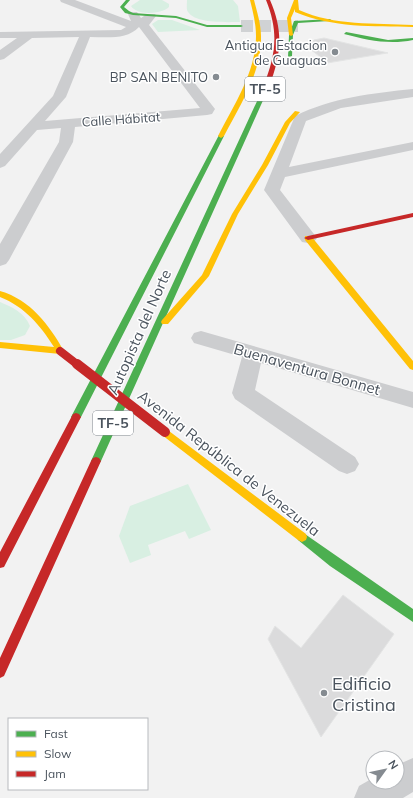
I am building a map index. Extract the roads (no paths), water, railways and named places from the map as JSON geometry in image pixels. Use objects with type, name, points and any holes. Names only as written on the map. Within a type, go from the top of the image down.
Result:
[{"type":"main road","points":[[242,0],[249,21],[250,43],[248,49]]},
{"type":"main road","name":"Autopista del Norte","points":[[0,563],[221,136],[253,71],[258,55],[260,34],[259,22],[252,0]]},
{"type":"main road","name":"Autopista del Norte","points":[[0,672],[153,335],[228,175],[273,70],[279,34],[275,14],[268,0]]},
{"type":"main road","points":[[296,1],[300,13],[329,20]]},
{"type":"main road","points":[[291,35],[289,30],[291,8],[296,1]]},
{"type":"main road","points":[[125,4],[127,12],[133,14],[157,16],[176,17],[202,26],[237,26],[206,24],[191,19],[177,2],[157,16]]},
{"type":"main road","points":[[288,64],[291,35],[296,22],[308,20],[329,20],[413,26]]},
{"type":"main road","points":[[387,25],[400,28],[413,38]]},
{"type":"main road","points":[[298,26],[327,29],[370,39],[392,42],[413,38]]},
{"type":"main road","points":[[214,112],[221,136]]},
{"type":"main road","points":[[153,335],[204,276],[235,214],[265,165],[288,122],[297,112]]},
{"type":"main road","points":[[228,175],[257,131]]},
{"type":"main road","points":[[413,215],[308,238],[413,367]]},
{"type":"main road","name":"Avenida República de Venezuela","points":[[0,294],[25,304],[43,322],[60,351],[334,562],[413,616]]},
{"type":"main road","points":[[35,331],[43,322]]},
{"type":"main road","points":[[14,346],[28,338]]},
{"type":"main road","points":[[0,345],[60,351]]},
{"type":"street","points":[[65,0],[134,26]]},
{"type":"street","points":[[86,8],[100,10],[125,4]]},
{"type":"street","points":[[0,35],[121,33],[128,31],[134,26],[137,21],[133,14]]},
{"type":"street","points":[[157,16],[143,22],[142,25],[208,108],[214,112]]},
{"type":"street","points":[[0,163],[59,97],[86,34]]},
{"type":"street","points":[[0,56],[29,35]]},
{"type":"street","points":[[297,112],[309,106],[326,101],[413,89]]},
{"type":"street","points":[[308,238],[272,190],[300,119],[308,114],[336,106],[413,93]]},
{"type":"street","name":"Calle Hábitat","points":[[34,126],[214,112]]},
{"type":"street","points":[[0,260],[66,142],[69,123]]},
{"type":"street","points":[[279,174],[413,146]]},
{"type":"street","name":"Buenaventura Bonnet","points":[[201,338],[413,400]]},
{"type":"street","points":[[253,354],[243,393],[347,464]]},
{"type":"street","points":[[371,798],[413,774]]},
{"type":"tunnel","points":[[241,26],[298,26]]},
{"type":"place","name":"Antigua Estacion de Guaguas","points":[[335,52]]},
{"type":"place","name":"BP SAN BENITO","points":[[216,77]]},
{"type":"place","name":"Edificio Cristina","points":[[324,693]]}]
